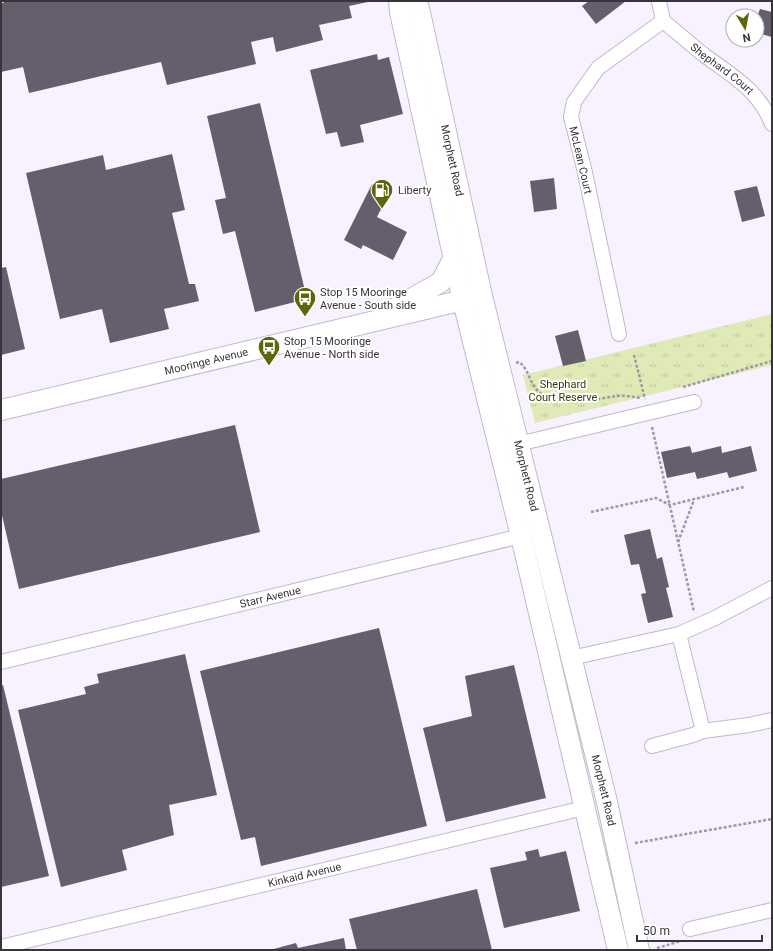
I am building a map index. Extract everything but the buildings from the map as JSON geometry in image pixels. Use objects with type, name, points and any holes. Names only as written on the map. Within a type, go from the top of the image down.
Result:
[{"type":"street","name":"Morphett Road","points":[[399,1],[400,12],[454,257],[473,298],[518,444],[530,533],[571,658],[607,802],[638,950]]},
{"type":"street","name":"Morphett Road","points":[[415,1],[418,8],[473,298],[530,533],[584,808],[618,950]]},
{"type":"street","points":[[659,1],[663,21]]},
{"type":"street","name":"Shephard Court","points":[[663,21],[698,51],[749,87],[767,110],[772,124]]},
{"type":"street","name":"McLean Court","points":[[619,334],[584,168],[571,117],[574,102],[598,68],[663,21]]},
{"type":"street","points":[[336,330],[394,310],[441,282],[454,257]]},
{"type":"street","name":"Mooringe Avenue","points":[[1,410],[473,298]]},
{"type":"street","points":[[518,444],[694,402]]},
{"type":"street","name":"Starr Avenue","points":[[1,662],[530,533]]},
{"type":"street","points":[[571,658],[679,634],[698,626],[772,588]]},
{"type":"street","points":[[679,634],[703,730]]},
{"type":"street","points":[[652,746],[693,735],[703,730],[749,725],[772,720]]},
{"type":"street","name":"Kinkaid Avenue","points":[[1,947],[607,802]]},
{"type":"street","points":[[690,929],[772,910]]},
{"type":"path","points":[[634,355],[649,412],[698,626]]},
{"type":"path","points":[[682,387],[772,361]]},
{"type":"path","points":[[513,363],[518,362],[523,365],[538,392],[551,399],[574,402],[619,396],[645,398],[653,396]]},
{"type":"path","points":[[591,512],[656,498],[670,505],[744,487]]},
{"type":"path","points":[[678,542],[695,499]]},
{"type":"path","points":[[634,843],[772,819]]},
{"type":"path","points":[[652,950],[686,939],[690,929]]},
{"type":"green space","name":"Shephard Court Reserve","points":[[772,314],[772,365],[535,423],[523,375]]},
{"type":"place","name":"Liberty","points":[[382,210]]},
{"type":"place","name":"Stop 15 Mooringe Avenue - South side","points":[[305,318]]},
{"type":"place","name":"Stop 15 Mooringe Avenue - North side","points":[[269,366]]}]
